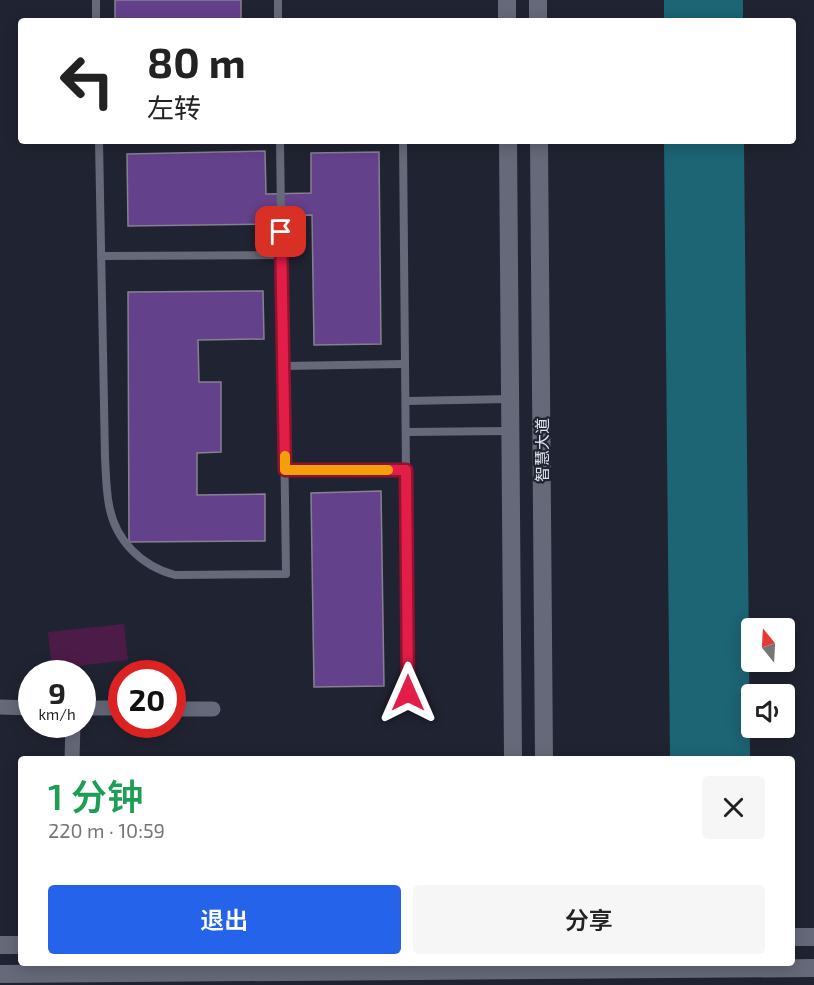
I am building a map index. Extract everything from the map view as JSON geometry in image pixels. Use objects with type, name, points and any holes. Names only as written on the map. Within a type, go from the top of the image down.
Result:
[{"type":"main road","points":[[507,0],[507,18]]},
{"type":"main road","points":[[538,0],[538,18]]},
{"type":"main road","name":"智慧大道","points":[[508,144],[513,756]]},
{"type":"main road","name":"智慧大道","points":[[539,144],[544,756]]},
{"type":"main road","points":[[795,937],[814,937]]},
{"type":"main road","points":[[0,945],[18,945]]},
{"type":"main road","points":[[0,974],[546,973],[814,969]]},
{"type":"street","points":[[0,708],[18,708]]},
{"type":"street","points":[[186,709],[213,709]]},
{"type":"street","points":[[72,756],[73,738]]},
{"type":"lane","points":[[96,0],[96,18]]},
{"type":"lane","points":[[278,0],[278,18]]},
{"type":"lane","points":[[99,144],[105,458],[108,503],[116,527],[132,552],[163,572],[175,575],[286,574],[280,144]]},
{"type":"lane","points":[[403,144],[408,693]]},
{"type":"lane","points":[[101,256],[282,255]]},
{"type":"lane","points":[[283,366],[405,364]]},
{"type":"lane","points":[[406,401],[510,399]]},
{"type":"lane","points":[[406,432],[510,431]]},
{"type":"lane","points":[[285,470],[406,470]]},
{"type":"shaded area","points":[[124,624],[128,660],[108,660],[108,662],[96,664],[96,660],[51,660],[48,632]]},
{"type":"water","points":[[664,0],[743,0],[743,18],[664,18]]},
{"type":"water","points":[[664,144],[744,144],[749,618],[741,618],[741,672],[749,672],[749,684],[741,684],[741,738],[750,738],[750,756],[670,756]]},
{"type":"building","points":[[115,0],[241,0],[241,18],[115,18]]},
{"type":"building","points":[[265,151],[266,194],[311,193],[311,153],[379,152],[381,344],[314,345],[312,215],[266,216],[266,224],[128,226],[127,154]]},
{"type":"building","points":[[263,291],[264,339],[198,340],[199,382],[221,382],[221,452],[197,453],[197,495],[265,494],[265,541],[129,542],[128,292]]},
{"type":"building","points":[[381,491],[384,686],[314,687],[311,493]]},
{"type":"slow traffic","points":[[285,456],[285,470],[388,470]]},
{"type":"route","points":[[281,232],[285,470],[406,470],[408,693]]}]
